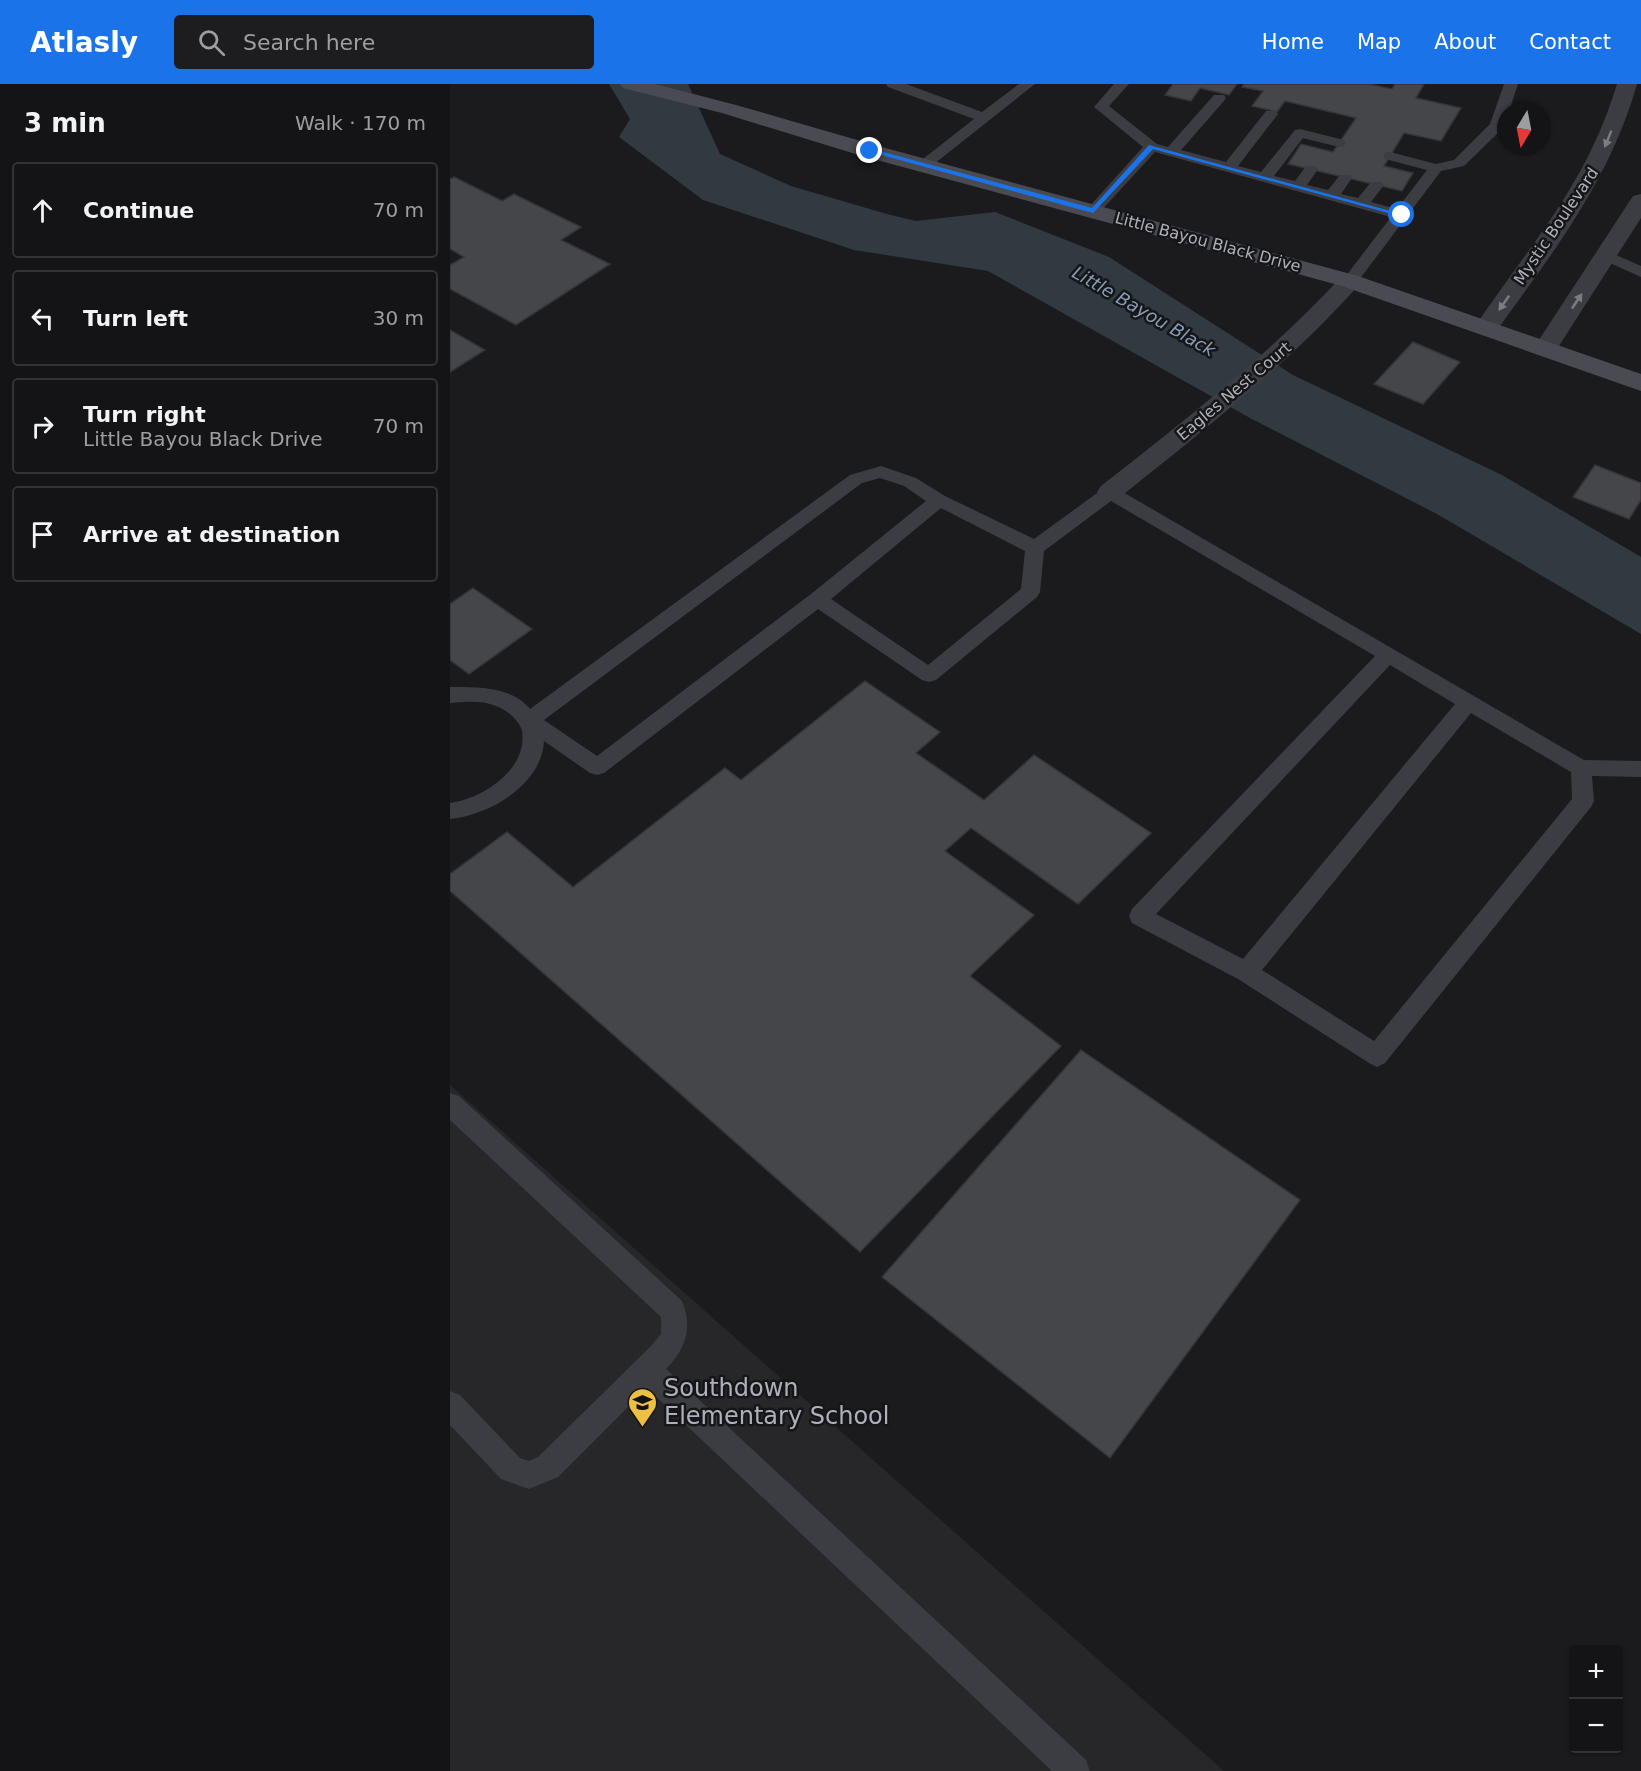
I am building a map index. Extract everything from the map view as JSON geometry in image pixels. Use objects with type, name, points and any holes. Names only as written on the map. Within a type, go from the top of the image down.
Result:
[{"type":"main road","name":"Little Bayou Black Drive","points":[[630,84],[729,109],[924,165],[1350,281],[1641,383]]},
{"type":"street","name":"Mystic Boulevard","points":[[1486,328],[1575,202],[1600,159],[1623,105],[1627,84]]},
{"type":"street","points":[[1545,349],[1641,201]]},
{"type":"street","name":"Eagles Nest Court","points":[[1110,492],[1286,348],[1316,320],[1350,281]]},
{"type":"lane","points":[[893,84],[984,118]]},
{"type":"lane","points":[[924,165],[1028,84]]},
{"type":"lane","points":[[1122,84],[1101,107],[1152,147],[1402,215]]},
{"type":"lane","points":[[1391,160],[1436,168],[1459,163],[1497,126],[1511,84]]},
{"type":"lane","points":[[1172,152],[1218,98]]},
{"type":"lane","points":[[1229,168],[1271,114]]},
{"type":"lane","points":[[1265,177],[1300,133],[1332,145]]},
{"type":"lane","points":[[1093,211],[1152,147]]},
{"type":"lane","points":[[1350,281],[1436,168]]},
{"type":"lane","points":[[1298,187],[1311,169]]},
{"type":"lane","points":[[1332,196],[1345,178]]},
{"type":"lane","points":[[1361,204],[1376,185]]},
{"type":"lane","points":[[1607,256],[1641,272]]},
{"type":"lane","points":[[529,720],[856,478],[881,472],[910,482],[939,500],[1035,548]]},
{"type":"lane","points":[[818,599],[929,675],[1030,592],[1035,548],[1110,492],[1581,768],[1641,769]]},
{"type":"lane","points":[[450,695],[470,692],[495,696],[516,705],[529,720],[597,766],[818,599],[939,500]]},
{"type":"lane","points":[[1388,655],[1140,916],[1246,972],[1377,1056],[1583,801],[1581,768]]},
{"type":"lane","points":[[1246,972],[1468,702]]},
{"type":"lane","points":[[450,810],[481,803],[502,791],[520,774],[531,756],[534,737],[529,720]]},
{"type":"lane","points":[[450,1104],[673,1310],[677,1326],[673,1342],[647,1369],[548,1467],[530,1475],[511,1469],[450,1405]]},
{"type":"lane","points":[[647,1369],[1075,1771]]},
{"type":"shaded area","name":"Southdown Elementary School","points":[[450,1085],[1224,1771],[450,1771]]},
{"type":"water","name":"Little Bayou Black","points":[[609,84],[688,84],[720,154],[791,186],[916,221],[995,212],[1109,257],[1293,375],[1502,475],[1641,557],[1641,634],[1437,514],[1250,418],[988,271],[854,250],[703,200],[619,137],[630,119]]},
{"type":"building","points":[[1173,84],[1237,84],[1229,95],[1200,88],[1191,101],[1165,95]]},
{"type":"building","points":[[1244,84],[1369,84],[1392,89],[1395,84],[1424,84],[1416,98],[1461,108],[1441,141],[1404,133],[1384,166],[1413,173],[1402,191],[1288,164],[1301,144],[1333,152],[1356,118],[1285,101],[1277,112],[1252,106],[1263,91],[1242,87]]},
{"type":"building","points":[[454,177],[502,201],[514,194],[581,227],[561,240],[610,264],[516,325],[450,289],[450,265],[464,257],[450,249],[450,179]]},
{"type":"building","points":[[450,330],[485,350],[450,372]]},
{"type":"building","points":[[1413,342],[1460,362],[1423,404],[1374,384]]},
{"type":"building","points":[[1595,465],[1641,483],[1641,500],[1629,519],[1573,497]]},
{"type":"building","points":[[473,588],[532,629],[469,674],[450,660],[450,604]]},
{"type":"building","points":[[865,681],[940,732],[916,753],[984,800],[1034,755],[1151,833],[1078,904],[971,828],[945,851],[1034,915],[970,976],[1061,1046],[860,1252],[450,891],[450,874],[507,832],[573,887],[725,768],[741,780]]},
{"type":"building","points":[[1081,1050],[1300,1200],[1110,1458],[882,1277]]},
{"type":"place","name":"Southdown Elementary School","points":[[643,1428]]},
{"type":"route","points":[[870,151],[1093,211],[1152,147],[1402,215]]}]
